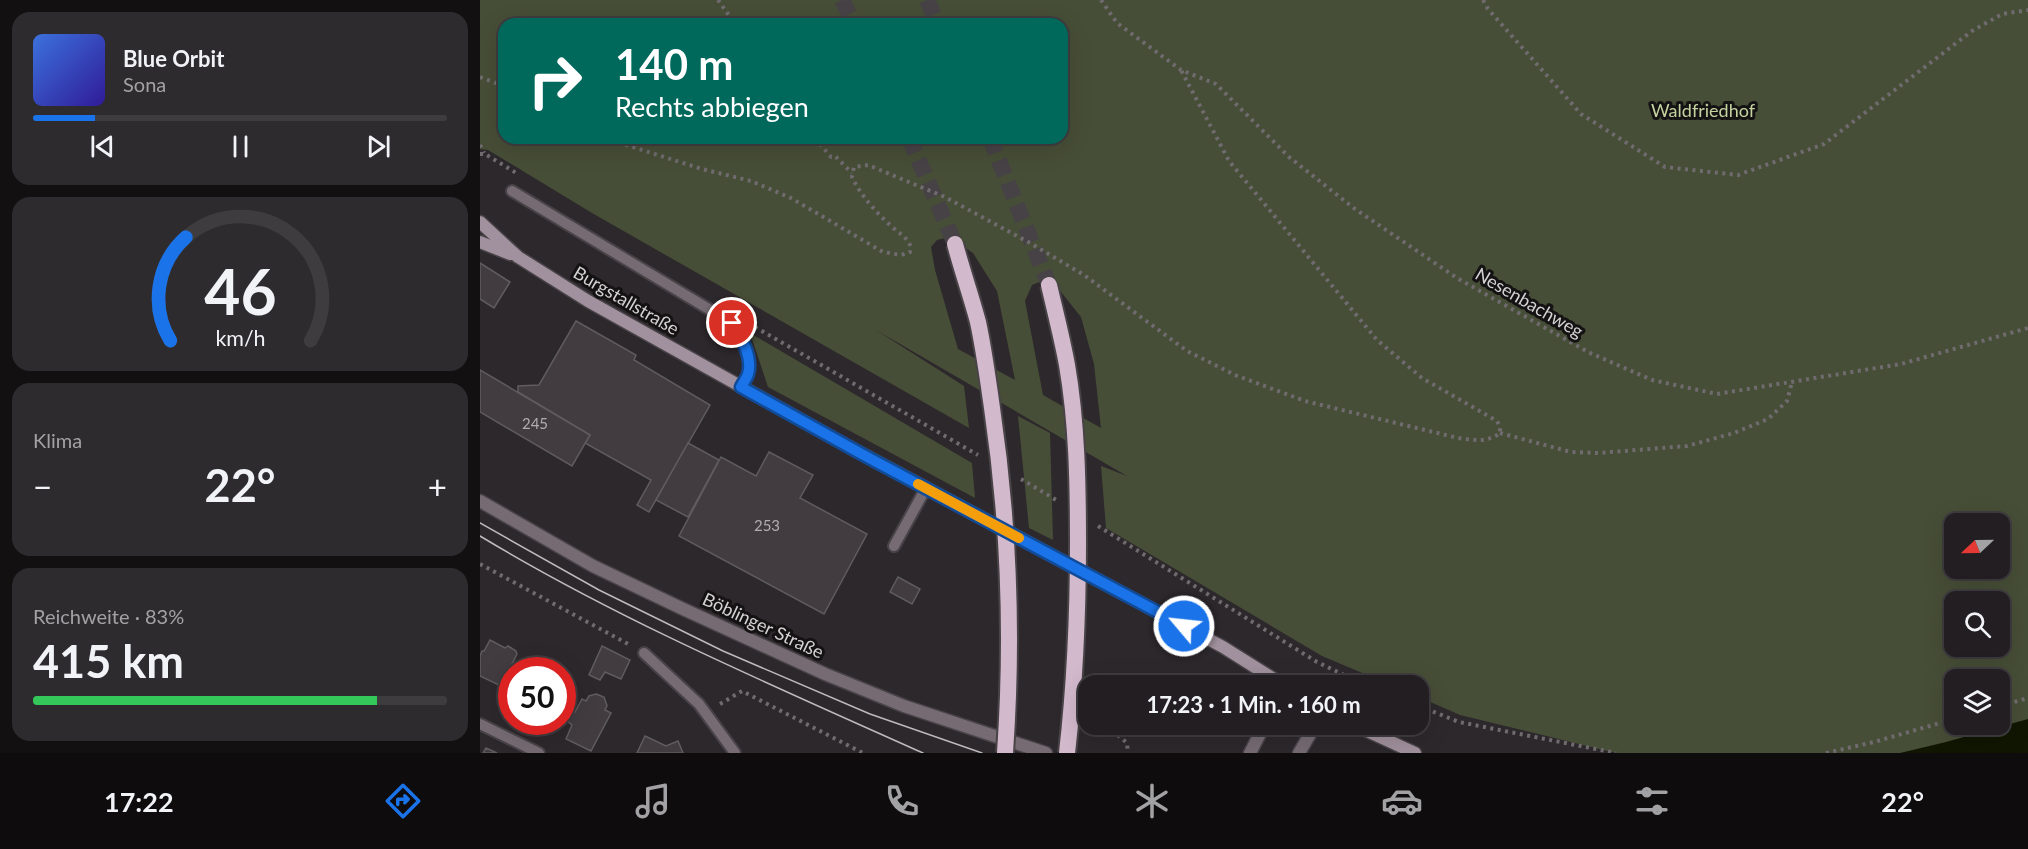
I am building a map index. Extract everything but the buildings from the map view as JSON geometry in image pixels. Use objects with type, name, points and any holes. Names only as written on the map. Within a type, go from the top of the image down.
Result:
[{"type":"highway","points":[[955,244],[978,322],[996,436],[1003,501],[1009,626],[1005,753]]},
{"type":"highway","points":[[1049,285],[1067,366],[1078,492],[1078,599],[1067,753]]},
{"type":"main road","name":"Burgstallstraße","points":[[480,222],[518,257],[588,302],[926,488],[1223,647],[1268,675]]},
{"type":"main road","name":"Burgstallstraße","points":[[480,243],[518,257]]},
{"type":"main road","points":[[1376,735],[1415,753]]},
{"type":"street","name":"Böblinger Straße","points":[[480,501],[593,566],[825,674],[914,710],[1046,753]]},
{"type":"street","points":[[1250,753],[1259,735]]},
{"type":"street","points":[[1299,753],[1310,735]]},
{"type":"lane","points":[[512,191],[732,323],[741,335],[748,357],[749,373],[741,387]]},
{"type":"lane","points":[[894,546],[926,488]]},
{"type":"lane","points":[[644,653],[699,704],[735,753]]},
{"type":"lane","points":[[480,724],[539,753]]},
{"type":"path","points":[[718,0],[731,18]]},
{"type":"path","name":"Nesenbachweg","points":[[1101,0],[1117,23],[1181,70],[1216,84],[1289,158],[1355,209],[1457,278],[1588,352],[1652,380],[1717,394],[1901,364],[2028,328]]},
{"type":"path","points":[[1483,0],[1488,9],[1581,114],[1665,167],[1737,175],[1824,144],[1972,31],[2002,14],[2028,10]]},
{"type":"path","points":[[1181,70],[1229,162],[1377,340],[1422,378],[1497,421],[1500,433]]},
{"type":"path","points":[[480,77],[498,84]]},
{"type":"path","points":[[623,144],[702,169],[751,181],[791,198],[883,252],[902,255],[910,252],[908,239],[891,226],[868,202],[854,182],[852,173],[854,167],[868,165],[945,197],[1084,275],[1186,351],[1235,375],[1305,401],[1458,438],[1484,441],[1500,433]]},
{"type":"path","points":[[820,144],[827,154],[835,156],[852,173]]},
{"type":"path","points":[[480,145],[485,154],[480,153]]},
{"type":"path","points":[[749,320],[753,326],[986,460]]},
{"type":"path","points":[[1500,433],[1571,452],[1598,453],[1687,446],[1734,433],[1768,418],[1787,401],[1792,382]]},
{"type":"path","points":[[1016,477],[1066,506]]},
{"type":"path","points":[[1096,525],[1317,662],[1344,675]]},
{"type":"path","points":[[480,564],[644,653]]},
{"type":"path","points":[[699,704],[720,704],[742,691],[863,753]]},
{"type":"path","points":[[2010,703],[2028,698]]},
{"type":"path","points":[[1429,710],[1459,722],[1616,753]]},
{"type":"path","points":[[1826,753],[1944,722]]},
{"type":"path","points":[[1118,735],[1127,743],[1128,753]]},
{"type":"green space","name":"Waldfriedhof","points":[[480,0],[2028,0],[2028,753],[1616,753],[1460,715],[1429,701],[1429,675],[1367,675],[1322,656],[1106,528],[1101,466],[1127,476],[876,330],[964,386],[969,428],[592,213],[488,150],[480,149]],"holes":[[[949,237],[973,253],[997,291],[1015,380],[958,349],[935,270],[931,247],[937,240]],[[1042,281],[1057,287],[1081,317],[1094,364],[1101,428],[1043,395],[1025,301],[1032,285]]]},
{"type":"green space","points":[[750,333],[972,463],[975,498],[768,387]]},
{"type":"green space","points":[[1018,416],[1050,433],[1053,540],[1029,528]]},
{"type":"shaded area","points":[[2028,719],[2028,753],[1900,753],[1971,735],[2010,735],[2010,724]]},
{"type":"tunnel","points":[[842,0],[851,18]]},
{"type":"tunnel","points":[[927,0],[935,18]]},
{"type":"tunnel","points":[[912,144],[955,244]]},
{"type":"tunnel","points":[[992,144],[1049,285]]},
{"type":"tram line","points":[[480,523],[599,590],[723,651],[870,714],[982,753]]},
{"type":"tram line","points":[[480,536],[533,567],[698,651],[923,753]]},
{"type":"slow traffic","points":[[918,484],[1019,538]]},
{"type":"route","points":[[732,323],[741,335],[748,357],[749,373],[741,387],[1184,626]]}]
